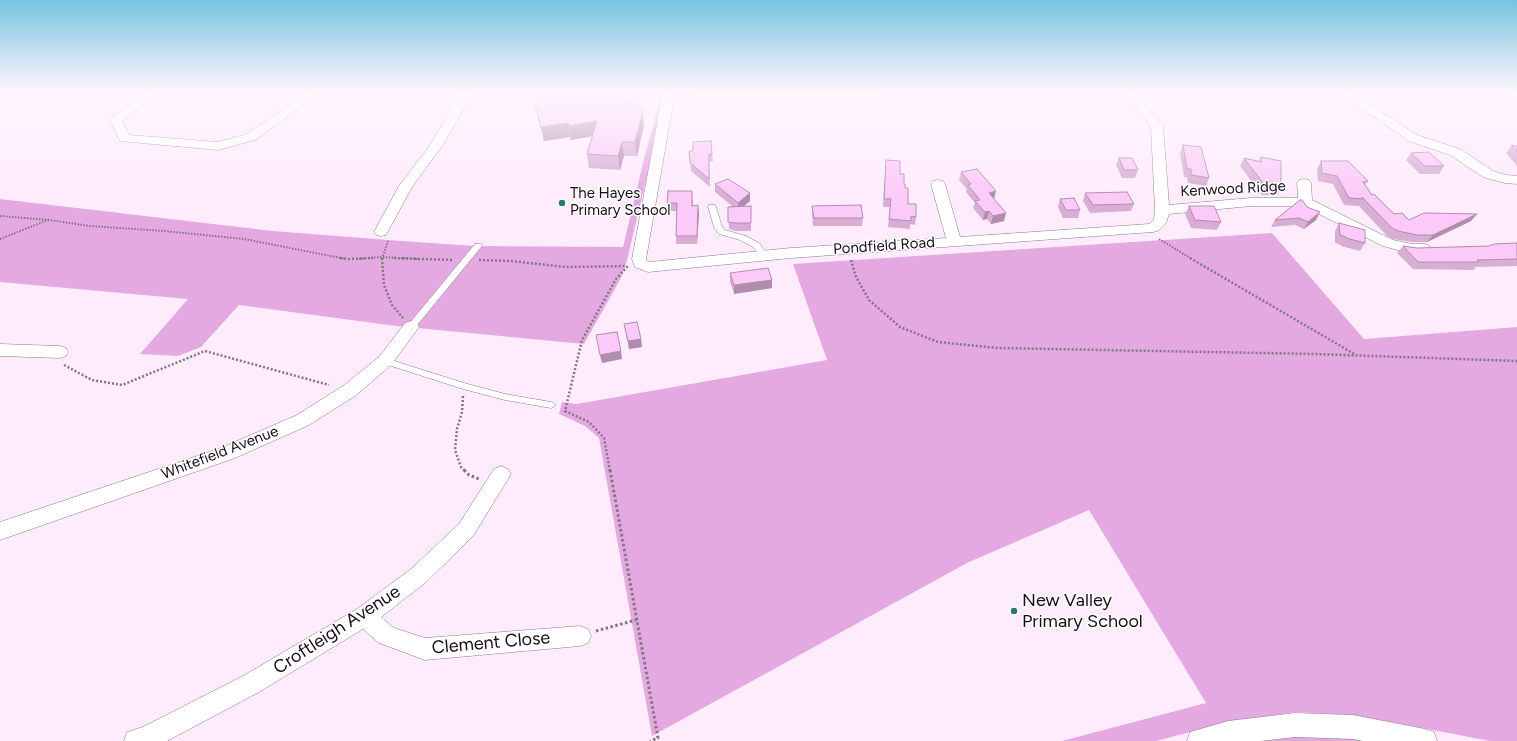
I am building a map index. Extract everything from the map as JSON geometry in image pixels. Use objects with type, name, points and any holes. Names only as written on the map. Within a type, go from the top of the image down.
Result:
[{"type":"street","points":[[119,127],[124,138],[218,146],[251,137],[266,127]]},
{"type":"street","points":[[385,236],[406,186],[436,145],[447,127]]},
{"type":"street","points":[[634,265],[639,259],[663,127]]},
{"type":"street","name":"Pondfield Road","points":[[634,265],[648,267],[847,249],[1153,228],[1161,220],[1162,210],[1157,127]]},
{"type":"street","points":[[1396,127],[1413,138],[1455,152],[1488,174],[1505,180],[1517,180]]},
{"type":"street","name":"Kenwood Ridge","points":[[1304,183],[1305,202]]},
{"type":"street","points":[[938,184],[954,241]]},
{"type":"street","name":"Kenwood Ridge","points":[[1162,210],[1251,202],[1305,202],[1388,243],[1412,249],[1436,249]]},
{"type":"street","name":"Whitefield Avenue","points":[[0,531],[228,453],[303,420],[348,391],[385,361],[411,327]]},
{"type":"street","points":[[0,350],[60,352]]},
{"type":"street","name":"Croftleigh Avenue","points":[[143,740],[251,684],[365,616],[418,576],[466,530],[498,478]]},
{"type":"street","name":"Clement Close","points":[[365,616],[387,636],[425,649],[580,636]]},
{"type":"street","points":[[1198,741],[1228,733],[1295,725],[1353,728],[1425,741]]},
{"type":"lane","points":[[712,206],[718,226],[722,232],[743,238],[756,245],[765,256]]},
{"type":"lane","points":[[411,327],[478,246]]},
{"type":"lane","points":[[385,361],[463,386],[505,397],[551,405]]},
{"type":"path","points":[[0,216],[48,220],[90,226],[164,231],[244,239],[348,259],[382,257],[511,261],[566,267],[634,265]]},
{"type":"path","points":[[0,239],[48,220]]},
{"type":"path","points":[[385,236],[382,257],[384,285],[392,305],[411,327]]},
{"type":"path","points":[[1157,238],[1357,356]]},
{"type":"path","points":[[847,249],[856,277],[869,300],[900,327],[938,342],[998,348],[1517,361]]},
{"type":"path","points":[[634,265],[616,279],[582,340],[565,411],[589,422],[604,438],[658,738],[650,741]]},
{"type":"path","points":[[60,352],[60,363],[92,380],[122,385],[205,351],[348,391]]},
{"type":"path","points":[[463,386],[462,412],[457,429],[455,450],[461,467],[469,475],[484,481],[498,478]]},
{"type":"path","points":[[580,636],[636,620]]},
{"type":"shaded area","points":[[653,127],[656,127],[651,159],[627,260],[621,278],[584,344],[396,326],[239,305],[201,347],[178,356],[140,354],[188,299],[0,282],[0,199],[273,231],[388,240],[474,246],[623,247]]},
{"type":"shaded area","points":[[1272,233],[1364,339],[1517,327],[1517,741],[1490,741],[1354,715],[1295,712],[1225,723],[1156,741],[1062,741],[1206,703],[1089,510],[967,563],[652,736],[599,438],[585,426],[559,414],[562,402],[577,404],[827,360],[793,264]]},
{"type":"shaded area","points":[[1282,735],[1345,737],[1370,741],[1255,741]]},
{"type":"building","points":[[595,127],[639,127],[635,142],[622,142],[618,156],[587,154]]},
{"type":"building","points":[[711,141],[712,154],[709,154],[709,179],[690,163],[689,151],[693,151],[693,142]]},
{"type":"building","points":[[1183,145],[1201,147],[1209,178],[1191,175],[1191,169],[1187,169]]},
{"type":"building","points":[[1512,145],[1517,146],[1517,152]]},
{"type":"building","points":[[1429,152],[1444,166],[1425,166],[1411,153]]},
{"type":"building","points":[[1261,157],[1281,161],[1281,187],[1266,187],[1244,158],[1261,162]]},
{"type":"building","points":[[1119,158],[1132,158],[1138,170],[1124,170]]},
{"type":"building","points":[[886,160],[900,161],[900,174],[904,174],[905,188],[908,188],[908,204],[916,204],[916,217],[911,216],[911,221],[889,219],[891,199],[884,199]]},
{"type":"building","points":[[1321,161],[1348,161],[1368,181],[1363,182],[1372,195],[1374,194],[1394,214],[1402,213],[1409,220],[1424,213],[1477,214],[1433,235],[1417,235],[1398,231],[1392,228],[1362,197],[1362,199],[1349,198],[1337,176],[1322,173]]},
{"type":"building","points":[[977,169],[996,191],[989,193],[1006,213],[993,216],[989,211],[985,212],[975,201],[980,200],[968,185],[971,184],[961,172]]},
{"type":"building","points":[[728,179],[750,193],[738,203],[715,184]]},
{"type":"building","points":[[668,191],[692,191],[692,206],[698,205],[697,236],[676,236],[677,203],[667,203]]},
{"type":"building","points":[[1127,192],[1134,204],[1093,205],[1085,193]]},
{"type":"building","points":[[1074,198],[1080,210],[1066,210],[1060,199]]},
{"type":"building","points":[[1302,200],[1307,207],[1320,212],[1308,222],[1299,218],[1275,220]]},
{"type":"building","points":[[861,205],[863,218],[814,218],[812,206]]},
{"type":"building","points":[[751,206],[751,223],[728,222],[728,207]]},
{"type":"building","points":[[1189,206],[1214,206],[1221,222],[1195,220]]},
{"type":"building","points":[[1339,223],[1365,230],[1365,243],[1340,235]]},
{"type":"building","points":[[1517,243],[1517,259],[1477,260],[1479,262],[1418,262],[1403,246],[1417,248],[1489,246],[1494,244]]},
{"type":"building","points":[[768,268],[772,280],[734,285],[730,273]]},
{"type":"building","points":[[637,322],[641,339],[628,341],[624,324]]},
{"type":"building","points":[[617,332],[621,351],[600,355],[596,335]]},
{"type":"place","name":"The Hayes Primary School","points":[[562,203]]},
{"type":"place","name":"New Valley Primary School","points":[[1014,611]]}]
